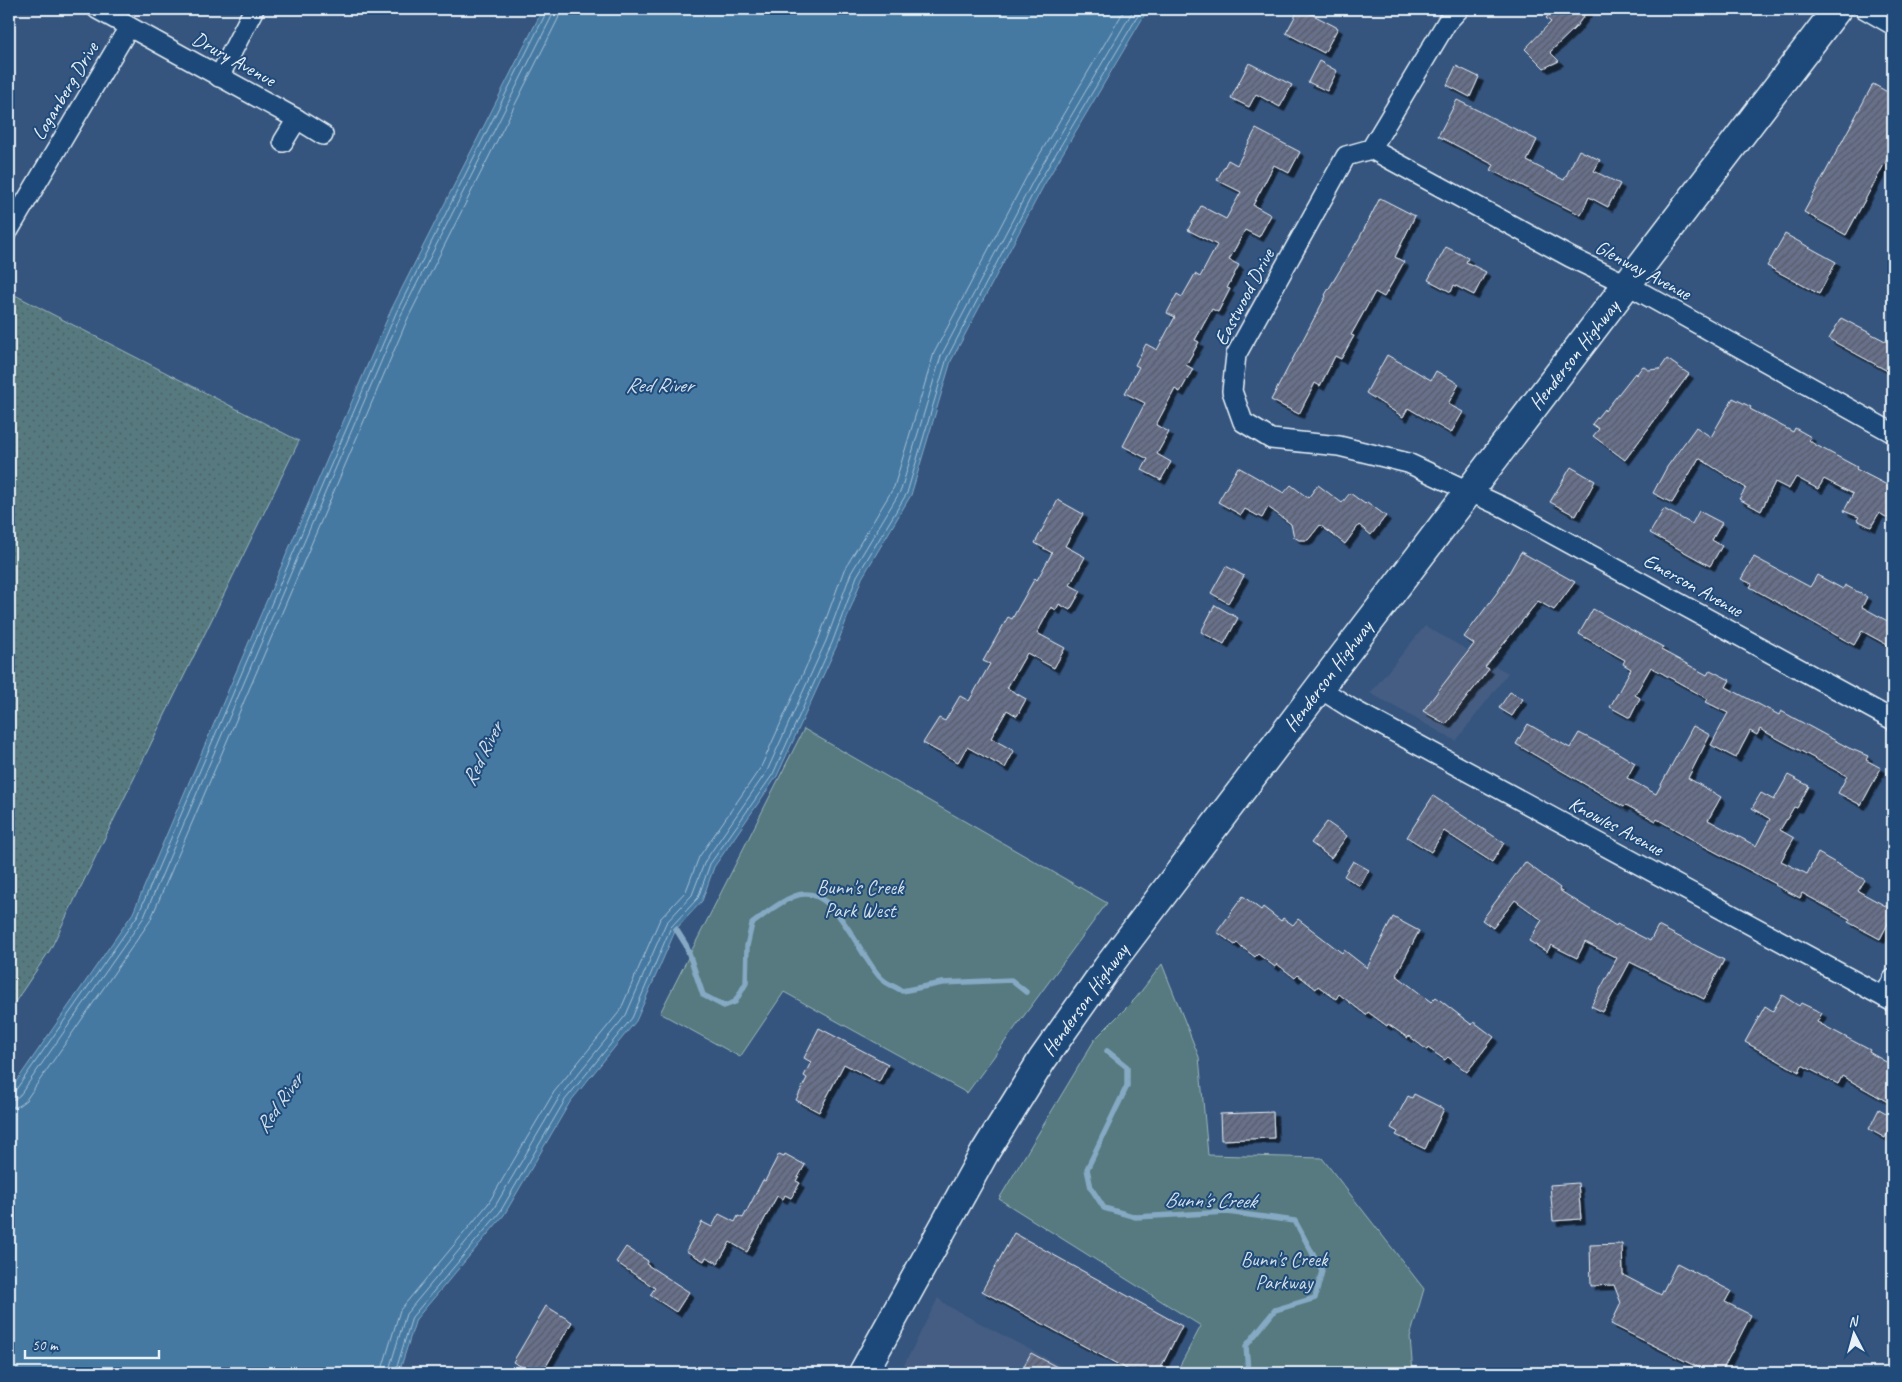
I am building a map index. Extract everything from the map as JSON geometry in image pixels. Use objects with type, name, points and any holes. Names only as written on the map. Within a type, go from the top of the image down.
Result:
[{"type":"main road","name":"Henderson Highway","points":[[863,1373],[985,1152],[1042,1060],[1108,968],[1319,688],[1837,9]]},
{"type":"street","name":"Drury Avenue","points":[[97,9],[298,119],[323,135]]},
{"type":"street","points":[[219,77],[254,9]]},
{"type":"street","points":[[1371,148],[1447,22],[1459,9]]},
{"type":"street","points":[[1865,9],[1893,25]]},
{"type":"street","name":"Loganberg Drive","points":[[9,230],[129,27]]},
{"type":"street","points":[[283,142],[298,119]]},
{"type":"street","name":"Glenway Avenue","points":[[1371,148],[1570,257],[1628,285],[1893,433]]},
{"type":"street","name":"Eastwood Drive","points":[[1371,148],[1346,156],[1236,355],[1232,391],[1243,422],[1271,439],[1339,446],[1408,463],[1469,492]]},
{"type":"street","name":"Emerson Avenue","points":[[1469,492],[1505,508],[1893,720]]},
{"type":"street","name":"Knowles Avenue","points":[[1319,688],[1352,709],[1889,1000]]},
{"type":"street","points":[[1889,1000],[1893,979]]},
{"type":"shaded area","points":[[1425,626],[1508,673],[1456,741],[1370,693]]},
{"type":"shaded area","points":[[938,1298],[948,1306],[1074,1373],[900,1373]]},
{"type":"green space","points":[[9,292],[299,441],[50,950],[9,1011]]},
{"type":"green space","name":"Bunn's Creek Park West","points":[[804,729],[1107,903],[967,1093],[784,992],[740,1057],[660,1013]]},
{"type":"green space","name":"Bunn's Creek Parkway","points":[[1162,964],[1199,1057],[1208,1155],[1322,1158],[1424,1289],[1410,1337],[1413,1373],[1176,1373],[1201,1326],[999,1199],[1095,1039],[1136,998]]},
{"type":"water","name":"Red River","points":[[543,9],[1148,9],[1044,185],[951,361],[911,495],[862,578],[837,645],[777,776],[714,867],[702,901],[676,929],[636,1021],[570,1102],[504,1215],[416,1319],[399,1373],[9,1373],[9,1092],[133,913],[391,310]]},
{"type":"building","points":[[1299,9],[1338,28],[1324,53],[1286,33]]},
{"type":"building","points":[[1554,9],[1589,9],[1575,28],[1550,52],[1559,61],[1544,68],[1525,49],[1551,22],[1546,18]]},
{"type":"building","points":[[1319,61],[1337,71],[1327,91],[1308,82]]},
{"type":"building","points":[[1249,63],[1292,85],[1280,107],[1256,94],[1249,107],[1231,98]]},
{"type":"building","points":[[1456,66],[1479,77],[1470,97],[1447,85]]},
{"type":"building","points":[[1873,84],[1893,95],[1893,148],[1846,235],[1804,212]]},
{"type":"building","points":[[1457,100],[1537,140],[1527,161],[1564,180],[1579,150],[1600,160],[1594,171],[1620,184],[1608,207],[1589,197],[1581,215],[1491,170],[1494,165],[1438,136]]},
{"type":"building","points":[[1256,129],[1300,152],[1289,173],[1274,165],[1253,205],[1271,215],[1259,237],[1245,230],[1229,260],[1239,265],[1227,288],[1230,289],[1218,312],[1212,309],[1195,340],[1199,342],[1186,365],[1193,369],[1180,392],[1175,389],[1156,425],[1169,432],[1157,454],[1171,462],[1161,480],[1142,470],[1148,459],[1123,446],[1145,403],[1125,393],[1139,367],[1135,365],[1146,344],[1157,350],[1175,317],[1167,313],[1177,294],[1182,297],[1195,274],[1200,277],[1217,245],[1188,230],[1201,206],[1226,219],[1241,192],[1217,180],[1228,160],[1237,165]]},
{"type":"building","points":[[1380,198],[1415,216],[1395,257],[1404,262],[1384,297],[1375,292],[1351,335],[1354,336],[1341,359],[1335,356],[1320,386],[1315,383],[1299,414],[1271,400],[1325,295],[1360,237]]},
{"type":"building","points":[[1785,234],[1836,262],[1819,294],[1767,266]]},
{"type":"building","points":[[1446,247],[1468,258],[1466,262],[1486,272],[1474,295],[1454,285],[1451,292],[1428,280]]},
{"type":"building","points":[[1841,318],[1893,345],[1893,374],[1829,339]]},
{"type":"building","points":[[1387,355],[1431,380],[1436,371],[1459,384],[1448,404],[1463,412],[1451,433],[1408,408],[1403,417],[1366,393]]},
{"type":"building","points":[[1667,359],[1689,374],[1625,460],[1593,436],[1599,429],[1592,424],[1643,366],[1648,370],[1660,369]]},
{"type":"building","points":[[1733,398],[1793,432],[1795,428],[1811,437],[1809,440],[1814,444],[1893,488],[1893,521],[1879,513],[1871,527],[1857,520],[1859,517],[1844,511],[1853,494],[1824,479],[1818,489],[1796,477],[1789,489],[1775,482],[1761,511],[1739,499],[1746,488],[1699,458],[1672,503],[1653,493],[1667,467],[1696,427],[1711,437]]},
{"type":"building","points":[[1238,467],[1284,493],[1291,485],[1308,498],[1318,485],[1342,503],[1350,493],[1365,504],[1367,502],[1386,516],[1371,535],[1359,525],[1345,544],[1320,525],[1308,540],[1299,540],[1294,537],[1291,524],[1268,507],[1262,518],[1245,509],[1241,515],[1218,502]]},
{"type":"building","points":[[1571,467],[1595,481],[1576,516],[1550,502]]},
{"type":"building","points":[[1058,500],[1083,514],[1065,546],[1085,557],[1070,585],[1081,591],[1070,610],[1059,604],[1056,610],[1051,607],[1037,633],[1065,648],[1054,668],[1027,653],[1007,688],[1026,699],[1017,716],[1007,710],[991,738],[1014,751],[1005,768],[967,747],[958,762],[923,743],[939,718],[945,721],[960,696],[969,701],[990,664],[983,661],[1008,617],[1012,619],[1035,578],[1037,580],[1052,553],[1035,543]]},
{"type":"building","points":[[1664,509],[1692,524],[1699,511],[1722,523],[1712,540],[1722,546],[1710,566],[1650,533]]},
{"type":"building","points":[[1521,552],[1575,582],[1554,610],[1538,601],[1485,667],[1489,669],[1446,724],[1423,711],[1474,644],[1464,637],[1499,590]]},
{"type":"building","points":[[1754,557],[1810,587],[1817,575],[1843,589],[1845,585],[1867,597],[1862,607],[1893,624],[1893,648],[1862,631],[1854,645],[1750,587],[1752,584],[1741,579]]},
{"type":"building","points":[[1226,566],[1244,576],[1228,603],[1211,593]]},
{"type":"building","points":[[1215,605],[1238,618],[1224,644],[1201,632]]},
{"type":"building","points":[[1593,609],[1663,647],[1661,650],[1707,675],[1710,670],[1730,680],[1726,687],[1779,715],[1781,711],[1849,748],[1868,756],[1866,760],[1881,768],[1861,805],[1838,793],[1847,776],[1760,729],[1757,735],[1750,731],[1736,758],[1711,745],[1728,713],[1706,702],[1708,699],[1651,667],[1635,695],[1640,698],[1630,718],[1610,707],[1631,669],[1623,664],[1625,660],[1579,634]]},
{"type":"building","points":[[1510,692],[1523,699],[1512,716],[1499,708]]},
{"type":"building","points":[[1528,724],[1570,748],[1579,733],[1615,751],[1635,763],[1627,778],[1656,794],[1693,726],[1710,735],[1688,778],[1721,797],[1708,820],[1756,846],[1770,819],[1752,808],[1761,793],[1774,800],[1788,775],[1809,786],[1797,808],[1794,807],[1780,830],[1794,838],[1781,861],[1807,874],[1818,853],[1865,880],[1858,891],[1893,910],[1893,914],[1880,939],[1848,922],[1850,919],[1802,893],[1800,898],[1657,819],[1656,821],[1626,805],[1624,807],[1516,744]]},
{"type":"building","points":[[1433,796],[1504,843],[1492,862],[1444,831],[1431,852],[1407,837]]},
{"type":"building","points":[[1327,822],[1347,836],[1331,858],[1311,843]]},
{"type":"building","points":[[1353,861],[1369,870],[1360,886],[1344,876]]},
{"type":"building","points":[[1525,862],[1560,888],[1559,890],[1616,926],[1617,924],[1650,941],[1658,926],[1724,960],[1704,999],[1630,962],[1603,1012],[1591,1006],[1617,958],[1585,942],[1577,958],[1551,945],[1547,952],[1529,941],[1542,920],[1515,900],[1493,928],[1482,920]]},
{"type":"building","points":[[1243,896],[1261,910],[1263,907],[1281,921],[1283,918],[1293,925],[1298,919],[1342,953],[1344,950],[1367,968],[1393,917],[1419,931],[1396,975],[1431,1002],[1436,997],[1472,1025],[1474,1022],[1494,1037],[1467,1072],[1448,1057],[1445,1060],[1428,1048],[1427,1050],[1409,1036],[1408,1038],[1388,1024],[1387,1026],[1368,1012],[1366,1015],[1339,994],[1336,999],[1318,986],[1316,989],[1298,975],[1295,978],[1277,964],[1275,967],[1258,954],[1255,957],[1237,943],[1235,945],[1217,932]]},
{"type":"building","points":[[1782,995],[1799,1006],[1801,1003],[1822,1013],[1817,1022],[1870,1050],[1869,1052],[1893,1066],[1893,1105],[1842,1076],[1838,1084],[1802,1065],[1799,1072],[1745,1042],[1765,1006],[1773,1011]]},
{"type":"building","points":[[819,1028],[888,1064],[879,1082],[844,1064],[819,1112],[796,1100],[807,1078],[804,1076],[811,1062],[804,1058]]},
{"type":"building","points":[[1414,1094],[1444,1109],[1425,1149],[1396,1135],[1398,1132],[1391,1128],[1408,1096],[1412,1098]]},
{"type":"building","points":[[1879,1109],[1893,1117],[1893,1122],[1885,1138],[1869,1129]]},
{"type":"building","points":[[1273,1112],[1274,1138],[1221,1140],[1220,1114]]},
{"type":"building","points":[[779,1154],[784,1156],[785,1154],[805,1165],[796,1181],[800,1183],[791,1198],[785,1195],[783,1199],[777,1196],[747,1252],[730,1242],[718,1263],[706,1257],[704,1261],[686,1251],[702,1222],[712,1227],[719,1214],[735,1222],[738,1216],[743,1218]]},
{"type":"building","points":[[1578,1183],[1581,1219],[1553,1221],[1550,1185]]},
{"type":"building","points":[[1014,1233],[1182,1326],[1158,1373],[1134,1373],[982,1291]]},
{"type":"building","points":[[1622,1244],[1623,1275],[1661,1295],[1677,1263],[1731,1291],[1725,1302],[1751,1315],[1721,1373],[1709,1373],[1611,1324],[1621,1303],[1614,1285],[1591,1286],[1590,1245]]},
{"type":"building","points":[[626,1247],[648,1261],[646,1264],[689,1292],[676,1312],[650,1295],[655,1288],[616,1262]]},
{"type":"building","points":[[546,1306],[572,1322],[542,1373],[533,1373],[513,1362]]},
{"type":"building","points":[[1031,1353],[1068,1373],[1020,1373]]},
{"type":"waterway","name":"Bunn's Creek","points":[[676,929],[686,945],[703,995],[724,1006],[735,1002],[746,983],[747,946],[752,924],[770,910],[792,897],[805,894],[817,897],[828,904],[839,915],[874,970],[884,981],[902,991],[942,983],[1011,980],[1026,992]]},
{"type":"waterway","name":"Bunn's Creek","points":[[1107,1051],[1127,1067],[1127,1086],[1087,1169],[1091,1188],[1104,1208],[1136,1217],[1227,1212],[1295,1221],[1322,1271],[1315,1298],[1275,1310],[1246,1346],[1248,1371],[1250,1373]]}]
